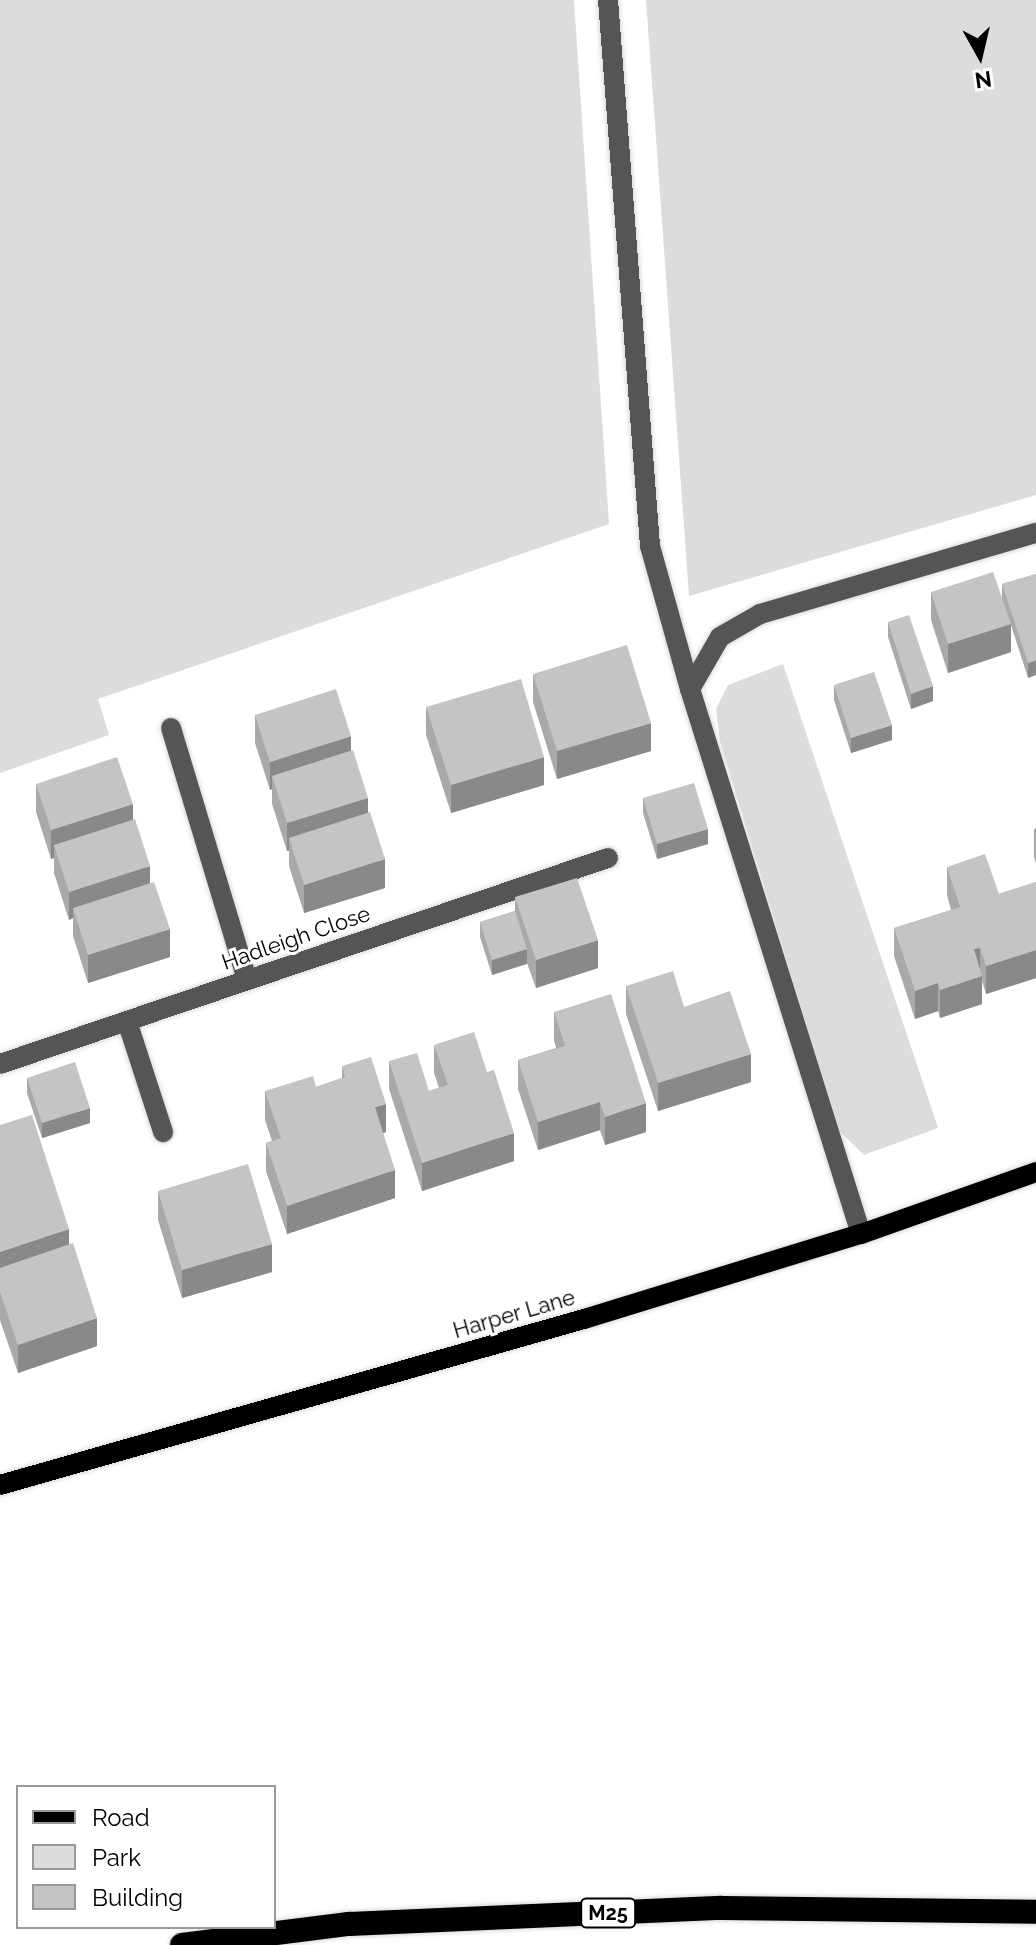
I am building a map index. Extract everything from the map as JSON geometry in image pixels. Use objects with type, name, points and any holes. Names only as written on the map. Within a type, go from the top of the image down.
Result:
[{"type":"highway","name":"M25","points":[[182,1945],[349,1924],[722,1908],[1036,1912]]},
{"type":"main road","name":"Harper Lane","points":[[0,1485],[861,1234],[1036,1172]]},
{"type":"street","points":[[608,0],[650,546],[690,689],[861,1234]]},
{"type":"street","points":[[690,689],[720,637],[760,614],[1036,533]]},
{"type":"street","points":[[171,728],[247,980]]},
{"type":"street","name":"Hadleigh Close","points":[[0,1064],[608,858]]},
{"type":"street","points":[[127,1021],[163,1132]]},
{"type":"green space","points":[[0,0],[574,0],[609,524],[98,699],[109,735],[0,773]]},
{"type":"green space","points":[[646,0],[1036,0],[1036,495],[689,596]]},
{"type":"green space","points":[[783,664],[938,1128],[864,1155],[838,1130],[720,741],[716,709],[728,685]]},
{"type":"building","points":[[993,572],[1011,624],[948,644],[931,592]]},
{"type":"building","points":[[1036,574],[1036,660],[1028,663],[1002,584]]},
{"type":"building","points":[[909,615],[933,686],[911,694],[888,622]]},
{"type":"building","points":[[627,645],[651,723],[557,751],[533,674]]},
{"type":"building","points":[[874,672],[892,725],[851,738],[834,685]]},
{"type":"building","points":[[521,679],[544,757],[451,785],[426,707]]},
{"type":"building","points":[[336,689],[351,736],[270,762],[255,715]]},
{"type":"building","points":[[353,750],[368,798],[287,823],[272,776]]},
{"type":"building","points":[[117,757],[133,804],[51,830],[36,784]]},
{"type":"building","points":[[694,783],[708,829],[657,844],[643,798]]},
{"type":"building","points":[[370,812],[385,859],[304,885],[289,838]]},
{"type":"building","points":[[135,819],[150,866],[69,892],[54,845]]},
{"type":"building","points":[[985,854],[999,894],[1036,882],[1036,950],[986,966],[980,948],[974,949],[982,976],[940,990],[938,983],[915,991],[894,928],[960,907],[947,867]]},
{"type":"building","points":[[577,878],[598,940],[536,960],[515,897]]},
{"type":"building","points":[[154,882],[170,929],[88,955],[73,908]]},
{"type":"building","points":[[515,911],[527,949],[492,960],[480,922]]},
{"type":"building","points":[[673,971],[684,1007],[730,991],[751,1054],[658,1083],[626,986]]},
{"type":"building","points":[[611,994],[646,1103],[605,1117],[600,1102],[538,1122],[518,1060],[565,1046],[554,1012]]},
{"type":"building","points":[[474,1032],[487,1072],[494,1070],[514,1133],[422,1163],[389,1061],[417,1053],[429,1091],[448,1085],[434,1045]]},
{"type":"building","points":[[371,1057],[386,1104],[375,1107],[395,1170],[287,1206],[266,1143],[281,1138],[265,1091],[313,1076],[316,1087],[345,1077],[342,1066]]},
{"type":"building","points":[[75,1062],[90,1108],[42,1123],[27,1078]]},
{"type":"building","points":[[32,1115],[69,1229],[0,1252],[0,1125]]},
{"type":"building","points":[[248,1164],[272,1244],[182,1270],[158,1191]]},
{"type":"building","points":[[73,1243],[97,1318],[18,1345],[0,1292],[0,1268]]}]
